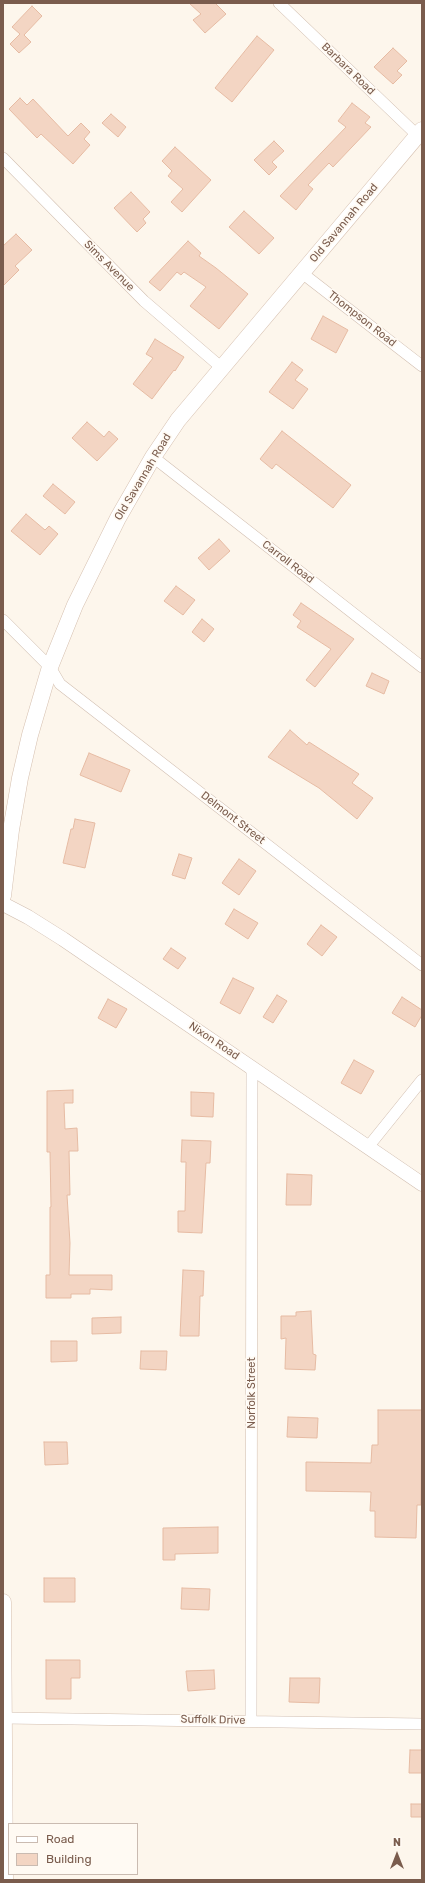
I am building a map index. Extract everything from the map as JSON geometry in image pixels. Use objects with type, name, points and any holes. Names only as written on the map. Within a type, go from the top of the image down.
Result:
[{"type":"main road","name":"Old Savannah Road","points":[[3,896],[11,830],[20,778],[30,735],[50,667],[75,605],[98,554],[153,457],[178,420],[420,132]]},
{"type":"main road","points":[[3,1602],[5,1880]]},
{"type":"street","name":"Barbara Road","points":[[279,3],[420,132]]},
{"type":"street","name":"Sims Avenue","points":[[3,158],[144,301],[222,368]]},
{"type":"street","name":"Thompson Road","points":[[302,273],[422,366]]},
{"type":"street","name":"Carroll Road","points":[[153,457],[422,667]]},
{"type":"street","name":"Delmont Street","points":[[3,620],[50,667],[60,684],[422,965]]},
{"type":"street","name":"Nixon Road","points":[[3,904],[28,917],[63,939],[422,1184]]},
{"type":"street","name":"Norfolk Street","points":[[251,1720],[252,1067]]},
{"type":"street","points":[[368,1147],[422,1080]]},
{"type":"street","name":"Suffolk Drive","points":[[4,1718],[251,1720],[422,1724]]},
{"type":"building","points":[[189,3],[215,3],[226,14],[205,33],[193,20],[201,14]]},
{"type":"building","points":[[32,6],[42,16],[24,35],[31,42],[19,53],[10,44],[20,34],[12,27]]},
{"type":"building","points":[[257,36],[274,50],[232,102],[215,88]]},
{"type":"building","points":[[393,48],[407,61],[397,71],[402,75],[393,84],[374,67]]},
{"type":"building","points":[[20,98],[27,105],[33,99],[68,136],[81,123],[90,132],[84,139],[90,145],[73,164],[41,134],[37,138],[9,109]]},
{"type":"building","points":[[352,103],[370,117],[365,123],[371,127],[333,167],[329,163],[308,185],[313,189],[296,210],[280,196],[346,127],[338,121]]},
{"type":"building","points":[[111,114],[126,127],[118,137],[102,123]]},
{"type":"building","points":[[274,141],[284,151],[272,162],[277,167],[269,175],[254,160]]},
{"type":"building","points":[[175,147],[211,180],[182,212],[171,202],[183,189],[168,176],[172,171],[162,161]]},
{"type":"building","points":[[131,192],[150,212],[143,219],[146,223],[137,232],[114,208]]},
{"type":"building","points":[[244,211],[274,238],[259,254],[229,227]]},
{"type":"building","points":[[16,234],[32,250],[15,266],[19,270],[3,286],[3,246]]},
{"type":"building","points":[[188,241],[201,253],[199,256],[248,294],[219,329],[190,306],[206,287],[184,272],[181,275],[177,272],[160,291],[149,282]]},
{"type":"building","points":[[323,316],[348,330],[336,353],[311,339]]},
{"type":"building","points":[[155,339],[184,357],[175,371],[174,370],[152,399],[133,384],[153,358],[146,354]]},
{"type":"building","points":[[292,362],[303,370],[295,380],[308,389],[293,409],[269,392]]},
{"type":"building","points":[[87,422],[104,437],[109,431],[118,439],[97,461],[72,438]]},
{"type":"building","points":[[282,431],[351,485],[333,508],[276,464],[272,469],[260,459]]},
{"type":"building","points":[[53,484],[75,502],[65,514],[43,496]]},
{"type":"building","points":[[26,514],[45,530],[49,526],[58,534],[40,555],[11,531]]},
{"type":"building","points":[[219,539],[230,551],[209,570],[198,558]]},
{"type":"building","points":[[176,586],[195,600],[183,615],[164,601]]},
{"type":"building","points":[[301,603],[354,639],[315,687],[306,680],[331,649],[297,627],[301,621],[293,615]]},
{"type":"building","points":[[202,619],[214,629],[204,642],[192,632]]},
{"type":"building","points":[[372,673],[389,681],[384,694],[366,686]]},
{"type":"building","points":[[290,730],[307,745],[309,742],[359,774],[352,783],[373,798],[357,819],[319,788],[268,757]]},
{"type":"building","points":[[89,753],[130,770],[121,792],[80,775]]},
{"type":"building","points":[[75,819],[95,823],[85,868],[63,863],[71,829],[73,829]]},
{"type":"building","points":[[179,854],[192,858],[185,879],[172,875]]},
{"type":"building","points":[[239,859],[256,871],[239,895],[222,883]]},
{"type":"building","points":[[234,909],[258,923],[248,939],[225,924]]},
{"type":"building","points":[[321,925],[337,937],[322,956],[307,944]]},
{"type":"building","points":[[171,948],[186,958],[178,969],[163,959]]},
{"type":"building","points":[[233,978],[254,988],[240,1014],[220,1003]]},
{"type":"building","points":[[277,995],[287,1001],[273,1023],[263,1017]]},
{"type":"building","points":[[402,997],[422,1010],[422,1015],[415,1027],[392,1013]]},
{"type":"building","points":[[108,999],[127,1009],[116,1028],[98,1018]]},
{"type":"building","points":[[354,1060],[374,1071],[361,1094],[341,1083]]},
{"type":"building","points":[[73,1090],[73,1103],[64,1103],[65,1129],[77,1128],[78,1151],[69,1151],[70,1195],[67,1195],[70,1243],[69,1275],[112,1275],[112,1290],[90,1289],[90,1294],[71,1294],[71,1298],[46,1298],[46,1275],[50,1275],[51,1207],[50,1152],[47,1152],[47,1091]]},
{"type":"building","points":[[191,1092],[214,1093],[213,1117],[191,1116]]},
{"type":"building","points":[[182,1140],[211,1141],[210,1163],[206,1163],[202,1233],[178,1232],[178,1211],[185,1211],[186,1162],[181,1162]]},
{"type":"building","points":[[287,1174],[312,1175],[311,1205],[286,1205]]},
{"type":"building","points":[[183,1270],[204,1271],[203,1296],[200,1296],[199,1336],[180,1336]]},
{"type":"building","points":[[311,1311],[313,1354],[316,1355],[315,1370],[285,1369],[286,1338],[281,1339],[281,1316],[296,1316],[296,1312]]},
{"type":"building","points":[[121,1317],[121,1333],[92,1334],[92,1318]]},
{"type":"building","points":[[51,1341],[77,1341],[77,1361],[51,1362]]},
{"type":"building","points":[[141,1351],[167,1351],[166,1370],[140,1369]]},
{"type":"building","points":[[378,1410],[422,1410],[421,1505],[417,1505],[416,1538],[375,1537],[375,1511],[370,1511],[371,1492],[306,1491],[306,1462],[371,1463],[372,1445],[378,1445]]},
{"type":"building","points":[[288,1417],[318,1418],[317,1438],[287,1437]]},
{"type":"building","points":[[44,1442],[67,1442],[68,1464],[45,1465]]},
{"type":"building","points":[[218,1527],[218,1553],[175,1554],[175,1560],[163,1560],[163,1528]]},
{"type":"building","points":[[44,1578],[75,1578],[75,1602],[44,1602]]},
{"type":"building","points":[[182,1588],[210,1589],[209,1610],[181,1609]]},
{"type":"building","points":[[46,1660],[80,1660],[80,1678],[71,1678],[71,1699],[46,1699]]},
{"type":"building","points":[[214,1670],[215,1689],[188,1691],[186,1671]]},
{"type":"building","points":[[290,1678],[320,1678],[319,1703],[289,1702]]},
{"type":"building","points":[[410,1750],[422,1750],[422,1773],[409,1773]]},
{"type":"building","points":[[411,1804],[422,1804],[422,1817],[411,1817]]}]
